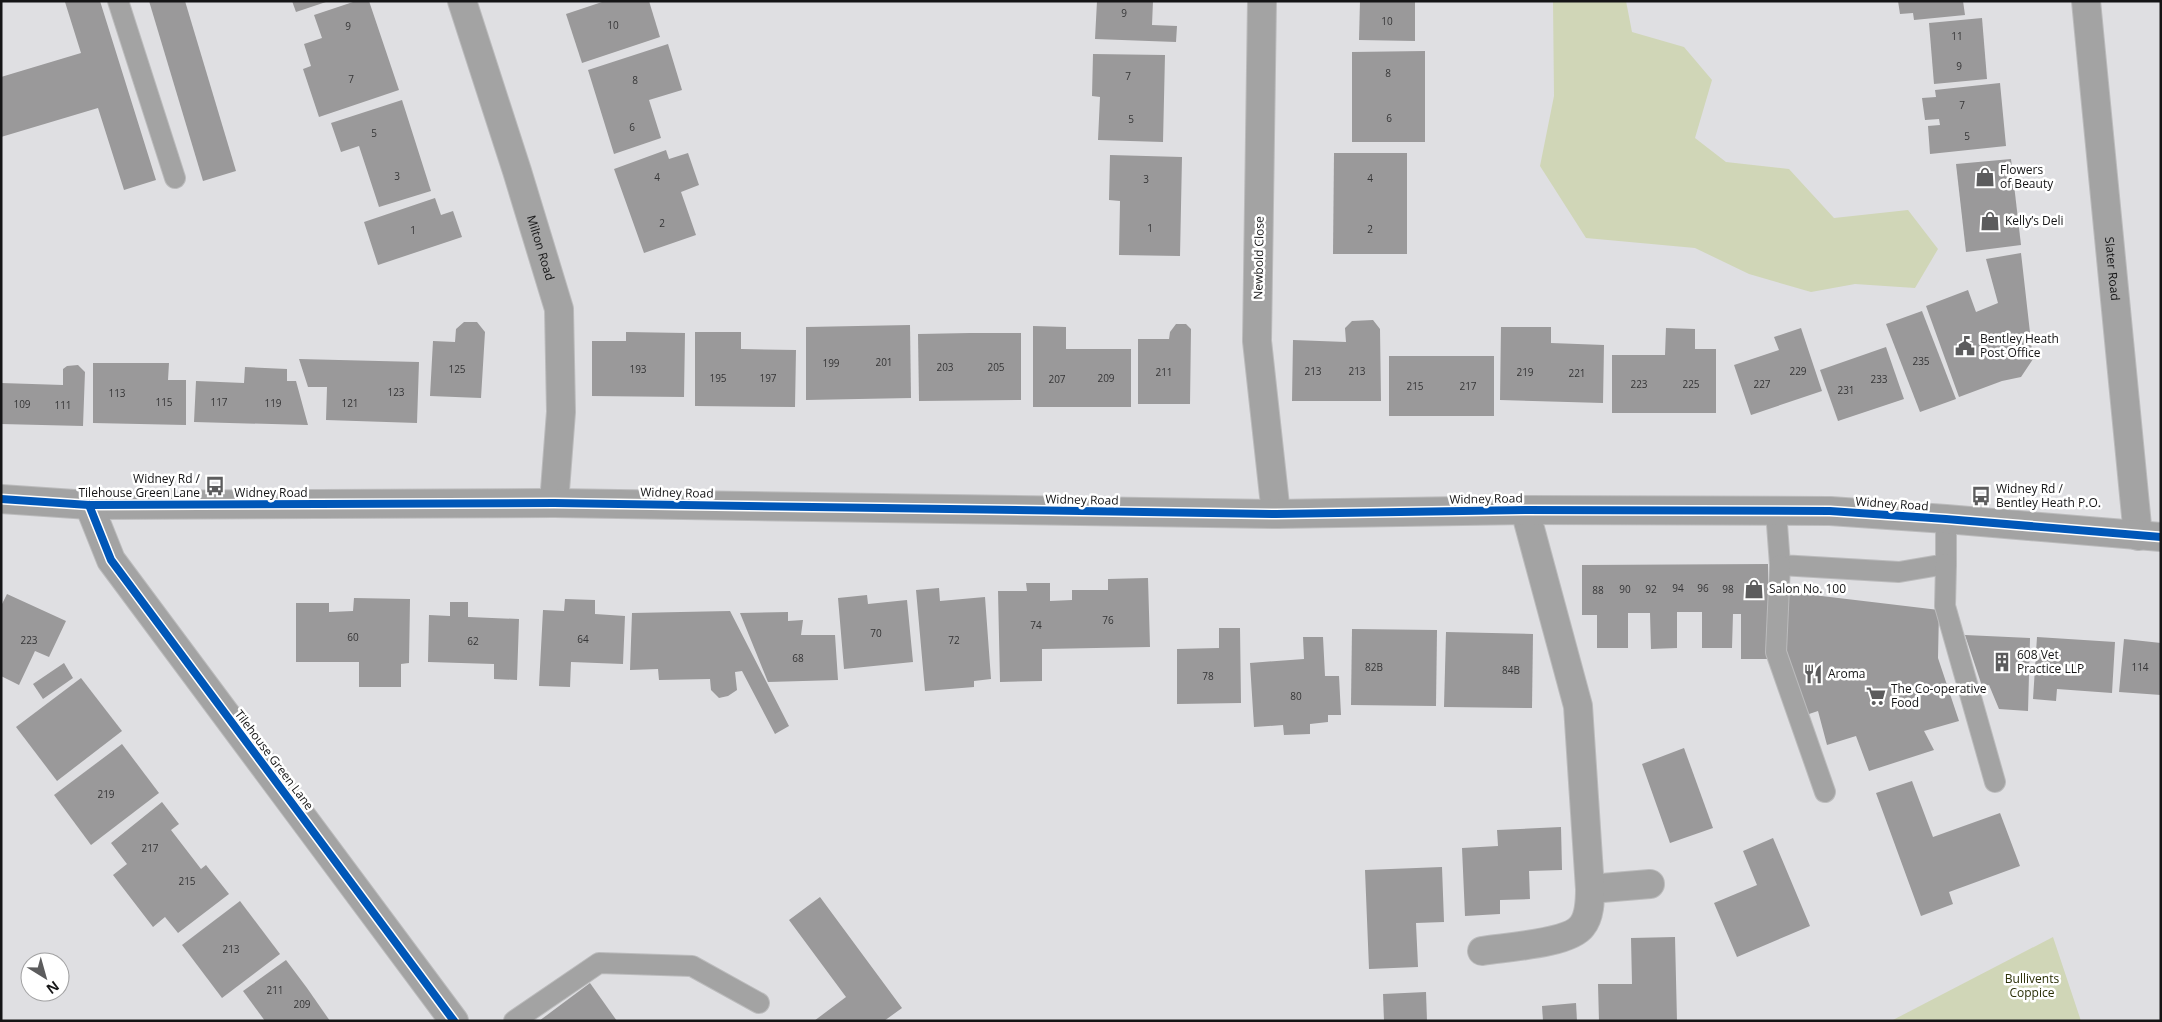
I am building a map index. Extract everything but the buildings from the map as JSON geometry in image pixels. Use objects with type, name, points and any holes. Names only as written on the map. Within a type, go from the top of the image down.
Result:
[{"type":"street","name":"Milton Road","points":[[462,1],[559,309],[561,412],[554,503]]},
{"type":"street","name":"Newbold Close","points":[[1262,1],[1257,341],[1276,514]]},
{"type":"street","name":"Slater Road","points":[[2086,1],[2149,536]]},
{"type":"street","name":"Widney Road","points":[[1,499],[89,506],[554,503],[1276,514],[1525,510],[1830,511],[2149,536]]},
{"type":"street","name":"Tilehouse Green Lane","points":[[89,506],[111,560],[454,1021]]},
{"type":"street","points":[[1482,951],[1562,940],[1582,927],[1589,910],[1590,889],[1578,706],[1525,510]]},
{"type":"street","points":[[1590,889],[1650,884]]},
{"type":"lane","points":[[118,1],[175,178]]},
{"type":"lane","points":[[1776,511],[1780,565],[1776,652],[1825,792]]},
{"type":"lane","points":[[1946,519],[1945,606],[1995,782]]},
{"type":"lane","points":[[1780,565],[1899,572],[1946,564]]},
{"type":"lane","points":[[514,1021],[599,963],[692,966],[759,1003]]},
{"type":"green space","points":[[1553,1],[1626,1],[1632,32],[1684,47],[1712,80],[1695,138],[1726,162],[1789,169],[1834,218],[1908,210],[1938,249],[1915,288],[1855,284],[1811,292],[1749,274],[1695,248],[1586,238],[1540,166],[1554,96]]},
{"type":"green space","name":"Bullivents Coppice","points":[[2053,937],[2081,1021],[1891,1021]]},
{"type":"cycle path","points":[[1,499],[89,505],[554,503],[1276,514],[1525,510],[1830,511],[2161,537]]},
{"type":"cycle path","points":[[89,505],[111,560],[454,1021]]},
{"type":"place","name":"Flowers of Beauty","points":[[1985,177]]},
{"type":"place","name":"Kelly’s Deli","points":[[1990,221]]},
{"type":"place","name":"Bentley Heath Post Office","points":[[1965,346]]},
{"type":"place","name":"Widney Rd / Tilehouse Green Lane","points":[[215,486]]},
{"type":"place","name":"Widney Rd / Bentley Heath P.O.","points":[[1981,496]]},
{"type":"place","name":"Salon No. 100","points":[[1754,589]]},
{"type":"place","name":"608 Vet Practice LLP","points":[[2002,662]]},
{"type":"place","name":"Aroma","points":[[1813,674]]},
{"type":"place","name":"The Co-operative Food","points":[[1876,696]]}]
